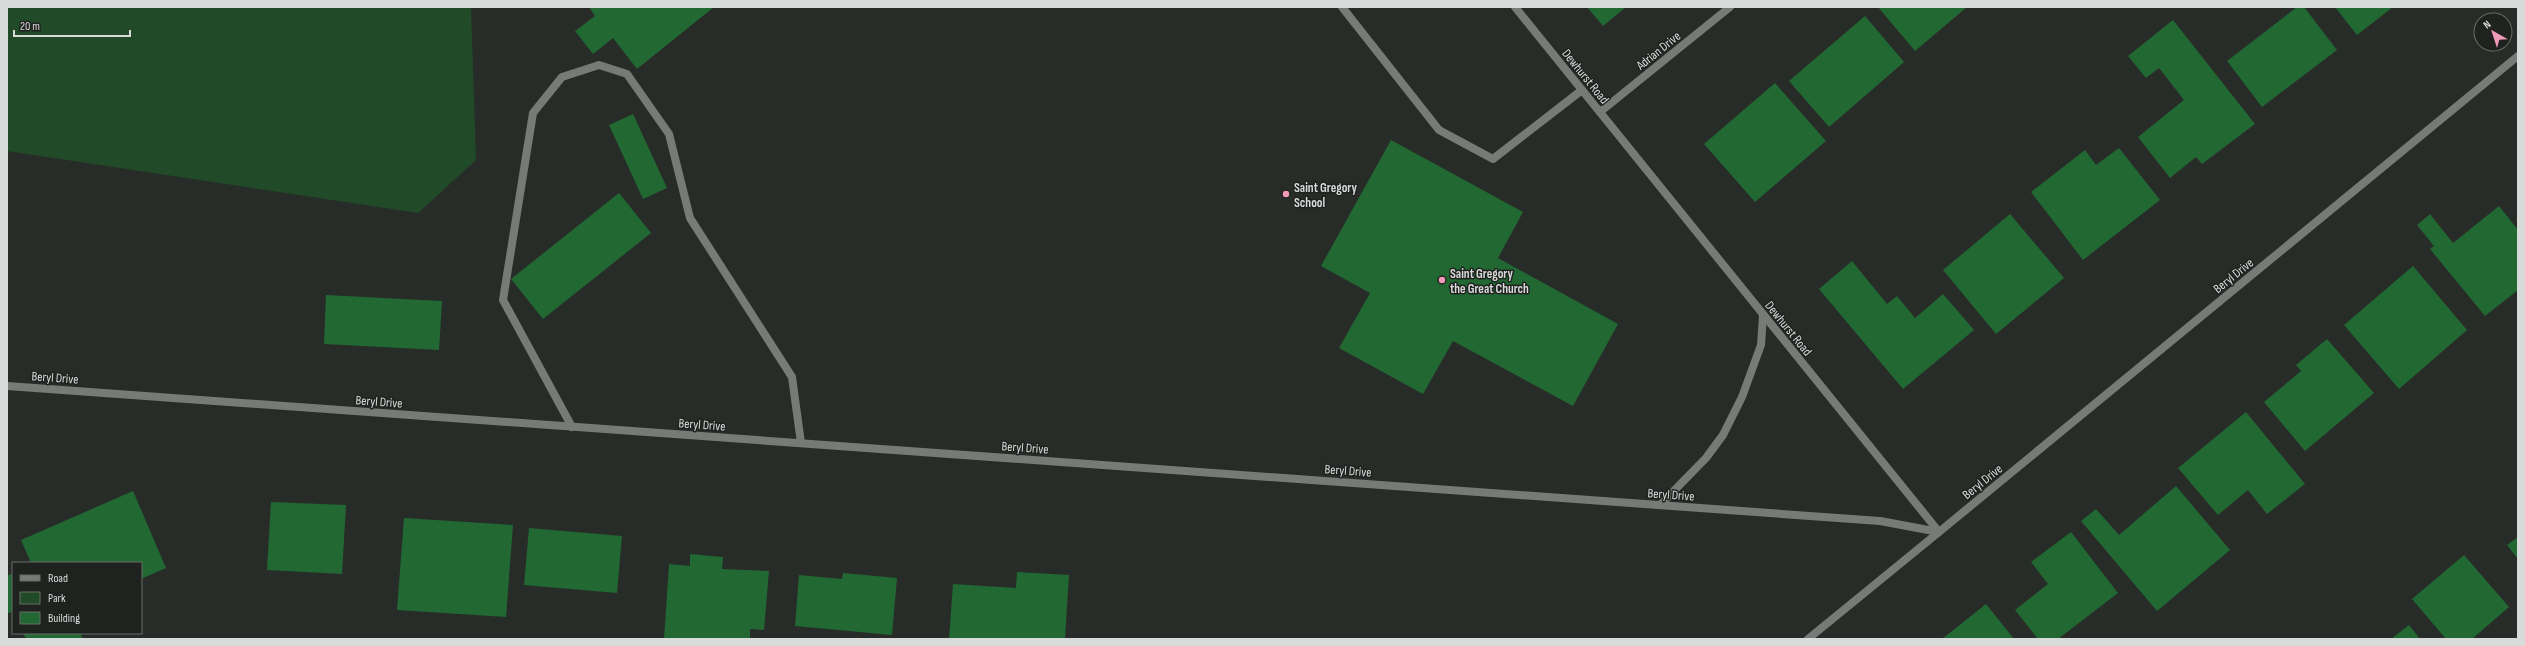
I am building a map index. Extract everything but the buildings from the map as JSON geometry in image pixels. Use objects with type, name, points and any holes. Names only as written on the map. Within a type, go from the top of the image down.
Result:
[{"type":"street","points":[[1342,7],[1439,130],[1493,159],[1582,90]]},
{"type":"street","name":"Dewhurst Road","points":[[1515,7],[1939,532]]},
{"type":"street","name":"Adrian Drive","points":[[1600,112],[1730,7]]},
{"type":"street","name":"Beryl Drive","points":[[7,386],[1880,521],[1939,532],[2518,56]]},
{"type":"street","points":[[572,427],[503,300],[533,113],[562,77],[599,65],[627,74],[669,134],[690,218],[792,377],[800,443]]},
{"type":"street","points":[[1660,505],[1706,458],[1724,435],[1742,397],[1761,345],[1763,315]]},
{"type":"street","points":[[1808,639],[1939,532]]},
{"type":"green space","points":[[8,7],[471,7],[476,160],[418,213],[7,151]]},
{"type":"place","name":"Saint Gregory School","points":[[1286,194]]},
{"type":"place","name":"Saint Gregory the Great Church","points":[[1442,280]]}]
